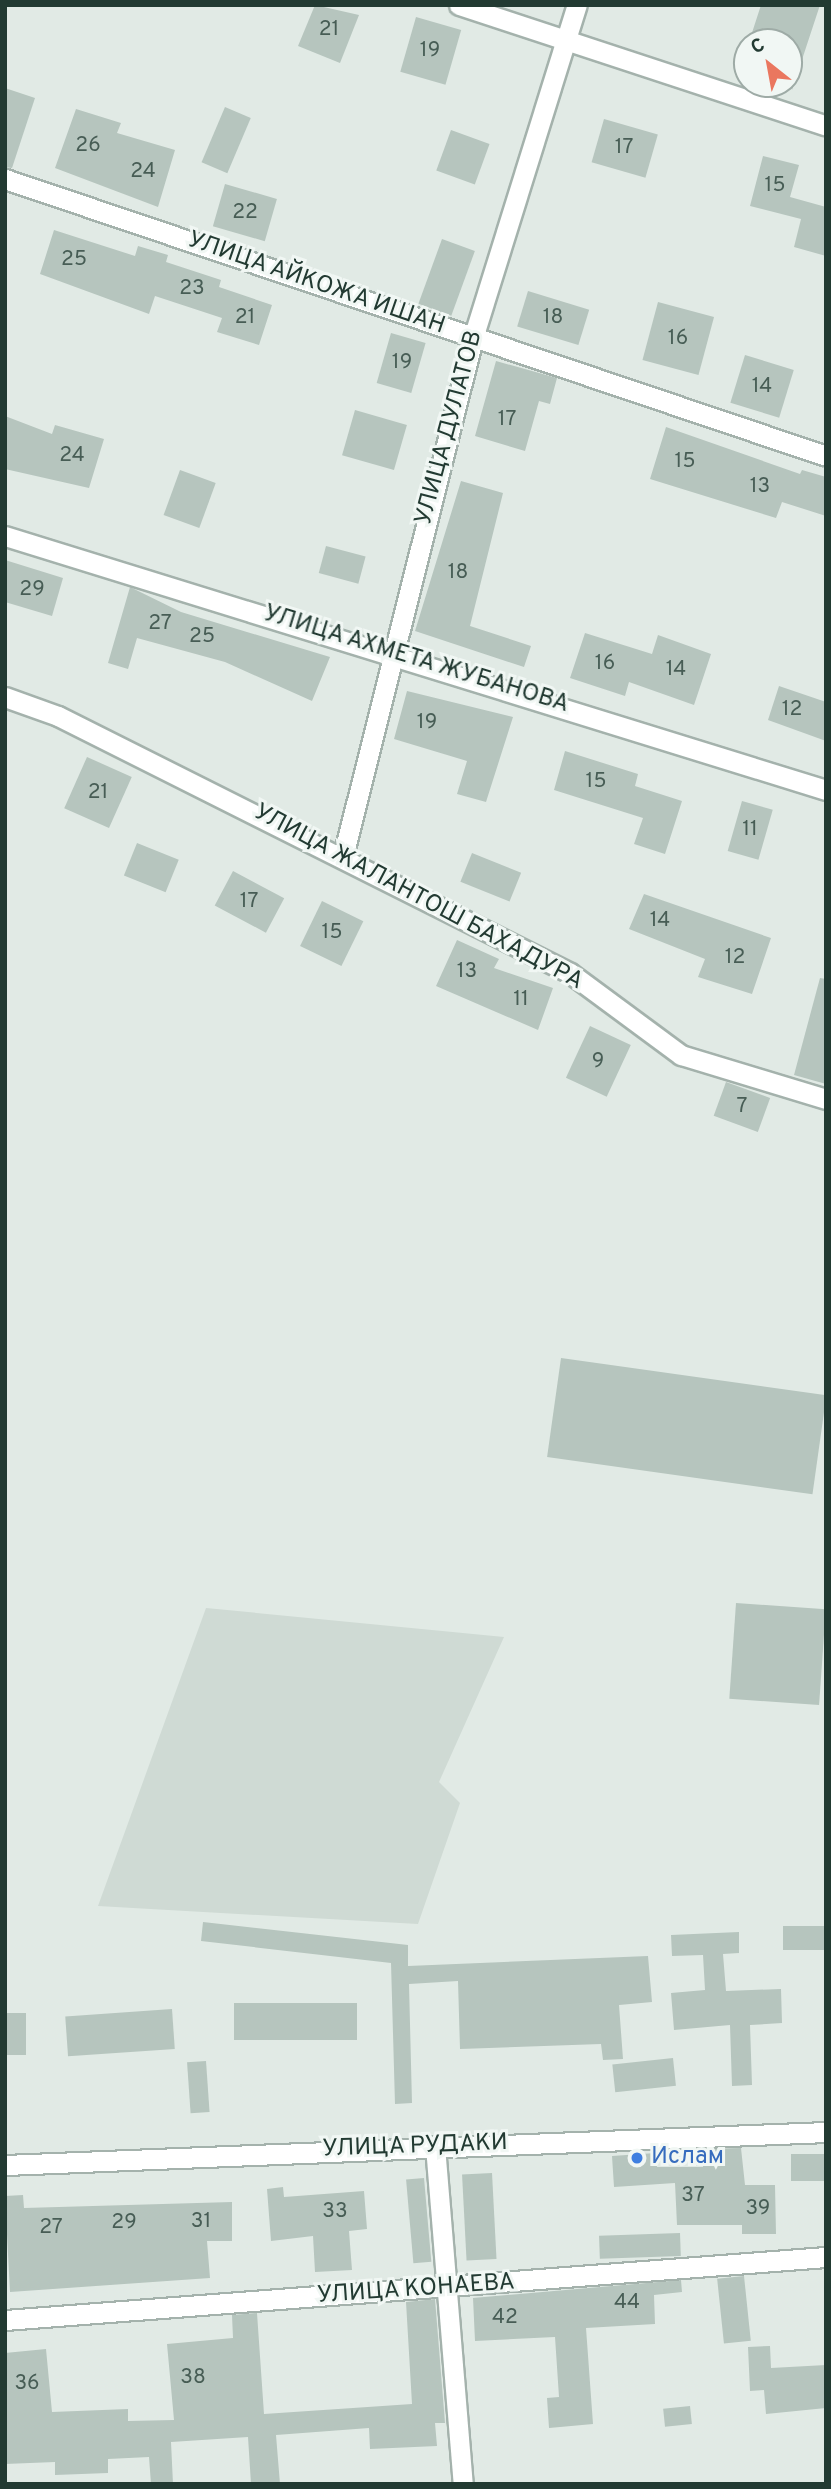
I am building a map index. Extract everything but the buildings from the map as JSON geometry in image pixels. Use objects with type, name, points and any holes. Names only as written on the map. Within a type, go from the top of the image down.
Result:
[{"type":"street","points":[[459,5],[826,127]]},
{"type":"street","name":"УЛИЦА ДУЛАТОВ","points":[[343,856],[473,338],[577,5]]},
{"type":"street","name":"УЛИЦА АЙКОЖА ИШАН","points":[[5,179],[826,456]]},
{"type":"street","name":"УЛИЦА АХМЕТА ЖУБАНОВА","points":[[5,536],[393,651],[826,790]]},
{"type":"street","name":"УЛИЦА ЖАЛАНТОШ БАХАДУРА","points":[[5,697],[58,716],[343,856],[570,972],[681,1055],[826,1099]]},
{"type":"street","name":"УЛИЦА РУДАКИ","points":[[5,2165],[826,2132]]},
{"type":"street","points":[[435,2146],[463,2484]]},
{"type":"street","name":"УЛИЦА КОНАЕВА","points":[[5,2320],[826,2257]]},
{"type":"shaded area","points":[[206,1608],[504,1637],[439,1782],[460,1803],[418,1924],[98,1906]]},
{"type":"place","name":"Ислам","points":[[637,2158]]}]
